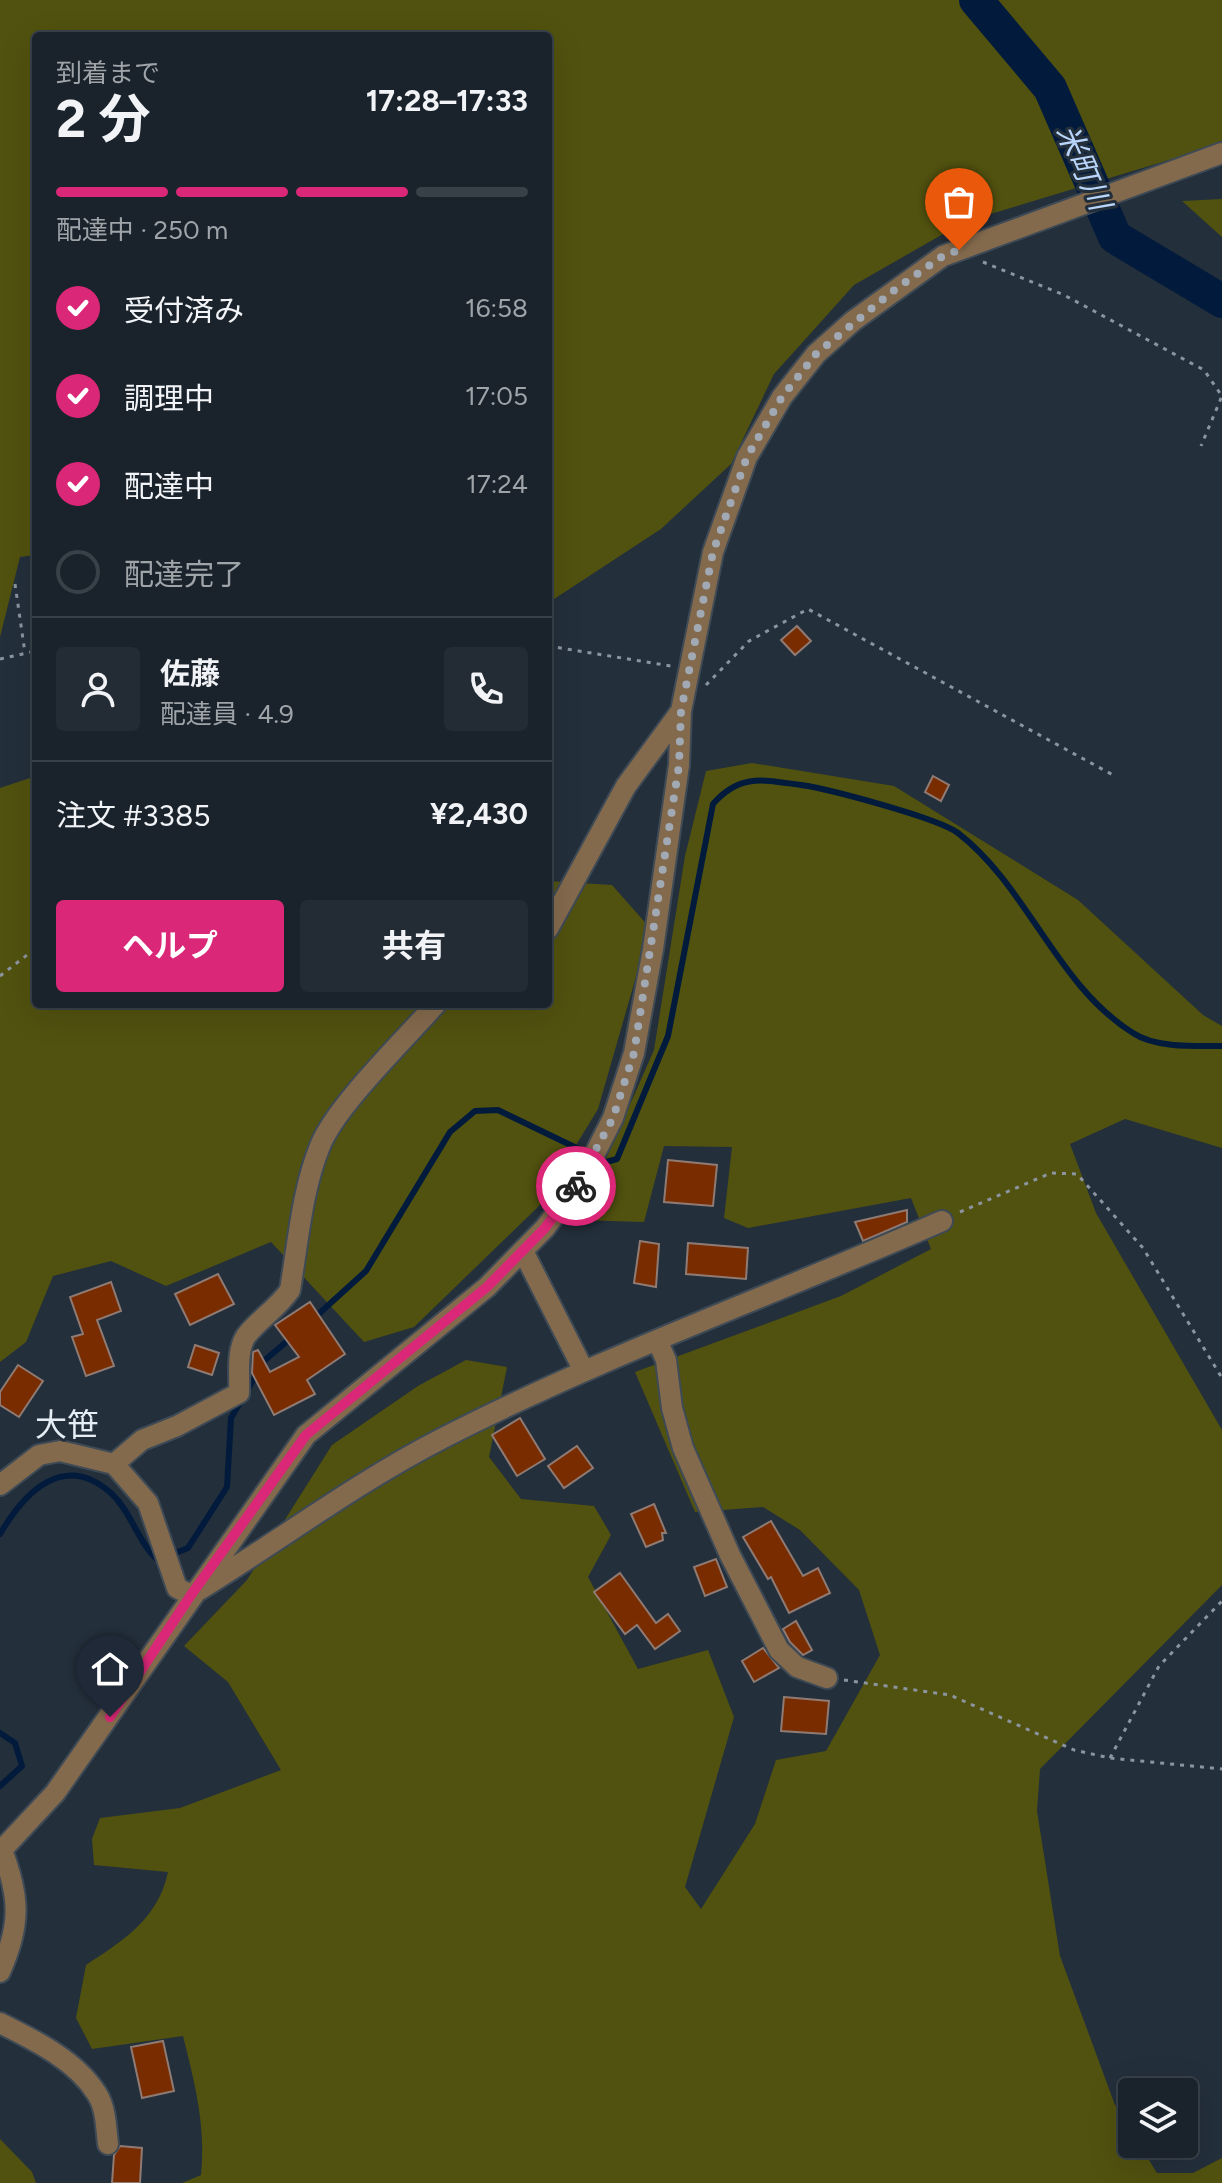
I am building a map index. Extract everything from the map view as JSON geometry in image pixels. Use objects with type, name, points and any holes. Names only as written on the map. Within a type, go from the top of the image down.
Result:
[{"type":"street","points":[[0,1972],[14,1939],[17,1901],[1,1851],[55,1793],[184,1591],[306,1435],[487,1287],[545,1228],[583,1177],[613,1118],[634,1053],[679,765],[681,711],[713,552],[747,457],[782,397],[816,354],[853,321],[943,256],[1222,153]]},
{"type":"street","points":[[552,922],[626,786],[681,711]]},
{"type":"street","points":[[114,1464],[142,1440],[177,1426],[239,1393],[241,1351],[246,1336],[281,1305],[290,1290],[311,1175],[321,1143],[370,1078],[432,1008]]},
{"type":"street","points":[[184,1591],[407,1458],[584,1371],[942,1221]]},
{"type":"street","points":[[523,1251],[584,1371]]},
{"type":"street","points":[[657,1340],[666,1360],[672,1408],[683,1448],[730,1555],[779,1650],[797,1667],[827,1678]]},
{"type":"street","points":[[0,1485],[39,1455],[60,1451],[114,1464],[148,1503],[184,1591]]},
{"type":"street","points":[[0,2023],[39,2043],[86,2080],[99,2097],[108,2144]]},
{"type":"path","points":[[959,250],[1064,295],[1204,370],[1222,396],[1201,446]]},
{"type":"path","points":[[15,584],[25,653]]},
{"type":"path","points":[[681,711],[749,641],[808,609],[1113,775]]},
{"type":"path","points":[[552,647],[690,669]]},
{"type":"path","points":[[0,659],[32,652]]},
{"type":"path","points":[[0,976],[32,951]]},
{"type":"path","points":[[942,1221],[1051,1173],[1077,1174],[1143,1248],[1222,1378]]},
{"type":"path","points":[[1110,1758],[1130,1715],[1159,1666],[1222,1601]]},
{"type":"path","points":[[827,1678],[950,1695],[1074,1750],[1110,1758],[1222,1769]]},
{"type":"shaded area","points":[[0,0],[1222,0],[1222,144],[964,222],[854,285],[774,374],[731,464],[661,529],[552,600],[552,32],[32,32],[32,556],[20,557],[0,637]]},
{"type":"shaded area","points":[[1222,199],[1222,237],[1182,201]]},
{"type":"shaded area","points":[[752,763],[894,786],[1078,900],[1203,1015],[1222,1026],[1222,1148],[1125,1119],[1070,1144],[1096,1213],[1222,1430],[1222,1585],[1040,1769],[1037,1811],[1060,1956],[1118,2110],[1118,2158],[1148,2158],[1157,2173],[1193,2173],[1222,2158],[1222,2183],[182,2183],[201,2175],[202,2157],[198,2105],[183,2036],[92,2049],[76,2018],[86,1965],[138,1927],[156,1903],[168,1872],[94,1865],[92,1839],[100,1818],[180,1808],[281,1770],[228,1682],[184,1646],[247,1580],[332,1445],[418,1386],[466,1360],[507,1367],[489,1457],[521,1499],[594,1506],[611,1535],[588,1577],[638,1669],[708,1650],[734,1717],[685,1887],[701,1909],[755,1824],[776,1760],[826,1751],[880,1655],[859,1590],[800,1530],[763,1507],[695,1512],[635,1372],[841,1296],[931,1249],[911,1198],[748,1228],[724,1218],[732,1147],[664,1146],[644,1222],[579,1220],[654,1050],[685,856],[706,771]]},
{"type":"shaded area","points":[[32,777],[32,1008],[552,1008],[552,881],[612,885],[650,928],[598,1109],[539,1206],[414,1327],[364,1342],[271,1242],[166,1286],[111,1261],[53,1276],[26,1342],[0,1362],[0,788]]},
{"type":"shaded area","points":[[0,2139],[32,2172],[36,2183],[0,2183]]},
{"type":"building","points":[[797,626],[811,641],[795,655],[781,640]]},
{"type":"building","points":[[933,776],[949,785],[941,801],[925,792]]},
{"type":"building","points":[[668,1160],[717,1165],[713,1206],[664,1202]]},
{"type":"building","points":[[907,1210],[907,1222],[863,1241],[855,1222]]},
{"type":"building","points":[[640,1241],[659,1244],[656,1287],[634,1283]]},
{"type":"building","points":[[688,1243],[748,1248],[746,1279],[686,1274]]},
{"type":"building","points":[[218,1274],[234,1304],[190,1325],[175,1294]]},
{"type":"building","points":[[111,1282],[121,1311],[97,1320],[114,1366],[86,1376],[72,1337],[83,1334],[70,1297]]},
{"type":"building","points":[[310,1302],[345,1354],[307,1380],[315,1394],[274,1415],[252,1373],[253,1352],[258,1350],[270,1372],[299,1357],[275,1325]]},
{"type":"building","points":[[195,1345],[219,1353],[212,1375],[188,1367]]},
{"type":"building","points":[[18,1365],[43,1381],[19,1417],[0,1405],[0,1392]]},
{"type":"building","points":[[520,1418],[545,1459],[517,1476],[492,1435]]},
{"type":"building","points":[[577,1446],[593,1468],[564,1488],[548,1466]]},
{"type":"building","points":[[654,1504],[666,1533],[662,1533],[663,1540],[646,1547],[631,1514]]},
{"type":"building","points":[[771,1521],[803,1576],[818,1568],[830,1593],[789,1613],[771,1577],[768,1579],[743,1537]]},
{"type":"building","points":[[716,1559],[727,1587],[705,1596],[694,1567]]},
{"type":"building","points":[[620,1573],[656,1623],[668,1614],[680,1631],[655,1649],[637,1625],[625,1634],[594,1592]]},
{"type":"building","points":[[796,1621],[812,1650],[803,1655],[783,1629]]},
{"type":"building","points":[[763,1648],[779,1668],[754,1682],[742,1661]]},
{"type":"building","points":[[784,1697],[829,1701],[826,1734],[781,1731]]},
{"type":"building","points":[[163,2041],[174,2091],[142,2098],[131,2047]]},
{"type":"building","points":[[120,2146],[142,2148],[140,2183],[112,2183],[114,2155]]},
{"type":"waterway","name":"米町川","points":[[976,0],[1050,88],[1115,237],[1222,301]]},
{"type":"waterway","points":[[606,1162],[617,1159],[668,1036],[713,804],[733,787],[753,781],[788,783],[835,792],[907,812],[958,833],[983,855],[1083,989],[1106,1013],[1142,1038],[1176,1045],[1222,1046]]},
{"type":"waterway","points":[[313,1319],[366,1271],[450,1132],[475,1111],[498,1110],[587,1153]]},
{"type":"waterway","points":[[0,1534],[33,1492],[47,1482],[78,1476],[94,1481],[112,1494],[158,1560],[188,1548],[227,1487],[231,1418],[265,1360],[292,1337]]},
{"type":"waterway","points":[[0,1733],[15,1743],[22,1766],[0,1786]]},
{"type":"way so far","points":[[576,1186],[613,1118],[634,1053],[653,949],[679,765],[681,711],[713,552],[747,457],[782,397],[816,354],[893,291],[943,256],[959,250]]},
{"type":"district","name":"大笹","points":[[67,1425]]},
{"type":"route","points":[[110,1717],[191,1595],[306,1435],[487,1287],[545,1228],[576,1186]]}]
